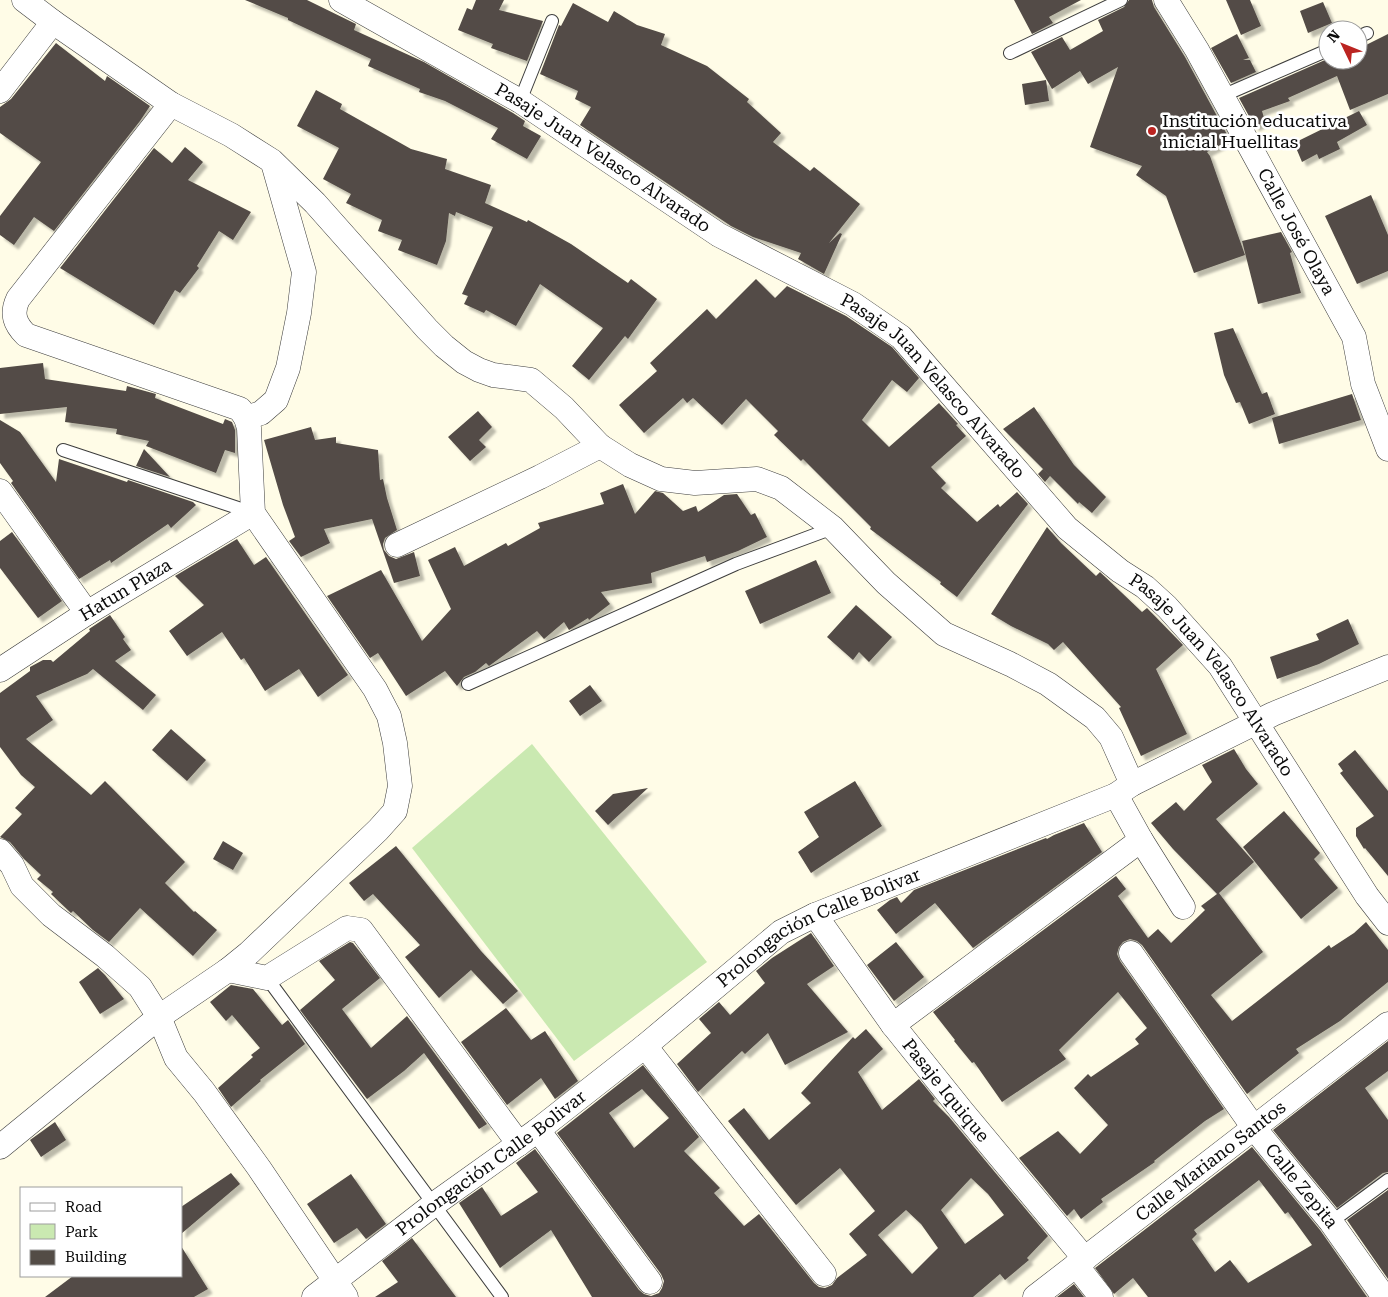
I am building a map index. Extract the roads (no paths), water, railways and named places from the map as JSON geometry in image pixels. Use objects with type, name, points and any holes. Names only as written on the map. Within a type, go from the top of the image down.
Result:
[{"type":"street","points":[[24,0],[52,22],[172,104],[272,161],[314,203],[427,329],[464,362],[493,375],[530,380],[564,408],[600,446],[630,465],[661,479],[695,483],[757,479],[781,488],[833,528],[886,583],[944,634],[1010,664],[1048,684],[1095,718],[1111,737],[1124,790],[1141,840],[1183,907]]},
{"type":"street","name":"Pasaje Juan Velasco Alvarado","points":[[340,0],[370,8],[520,101],[719,235],[853,304],[901,337],[1067,528],[1120,572],[1145,587],[1167,607],[1220,666],[1367,896],[1388,923]]},
{"type":"street","name":"Calle José Olaya","points":[[1166,0],[1222,96],[1354,337],[1364,384],[1388,449]]},
{"type":"street","points":[[0,91],[52,22]]},
{"type":"street","points":[[0,1147],[159,1016],[228,970],[249,953],[378,830],[395,811],[400,786],[395,743],[389,716],[375,689],[252,513],[249,428],[246,418],[240,409],[26,335],[18,327],[15,319],[14,309],[18,299],[172,104]]},
{"type":"street","points":[[246,418],[261,413],[276,400],[288,368],[300,313],[304,272],[272,161]]},
{"type":"street","points":[[397,545],[540,477],[600,446]]},
{"type":"street","points":[[0,491],[87,613]]},
{"type":"street","name":"Hatun Plaza","points":[[0,670],[87,613],[252,513]]},
{"type":"street","name":"Prolongación Calle Bolivar","points":[[314,1297],[341,1288],[433,1205],[538,1130],[645,1046],[782,932],[815,915],[1124,790],[1274,714],[1388,667]]},
{"type":"street","points":[[894,1025],[1141,840]]},
{"type":"street","points":[[0,851],[12,865],[22,886],[51,915],[105,956],[140,987],[159,1016],[176,1058],[204,1092],[254,1160],[341,1288]]},
{"type":"street","name":"Pasaje Iquique","points":[[815,915],[894,1025],[1080,1262],[1101,1297]]},
{"type":"street","points":[[228,970],[267,978],[347,928],[361,930],[519,1144]]},
{"type":"street","name":"Calle Zepita","points":[[1130,953],[1254,1128],[1331,1222],[1384,1297]]},
{"type":"street","name":"Calle Mariano Santos","points":[[1035,1297],[1388,1024]]},
{"type":"street","points":[[645,1046],[824,1274]]},
{"type":"street","points":[[538,1130],[650,1282]]},
{"type":"lane","points":[[1010,53],[1121,0]]},
{"type":"lane","points":[[520,101],[552,21]]},
{"type":"lane","points":[[1222,96],[1318,54]]},
{"type":"lane","points":[[63,450],[252,513]]},
{"type":"lane","points":[[468,684],[736,564],[833,528]]},
{"type":"lane","points":[[267,978],[502,1297]]},
{"type":"lane","points":[[1331,1222],[1388,1180]]},
{"type":"place","name":"Institución educativa inicial Huellitas","points":[[1152,131]]}]
